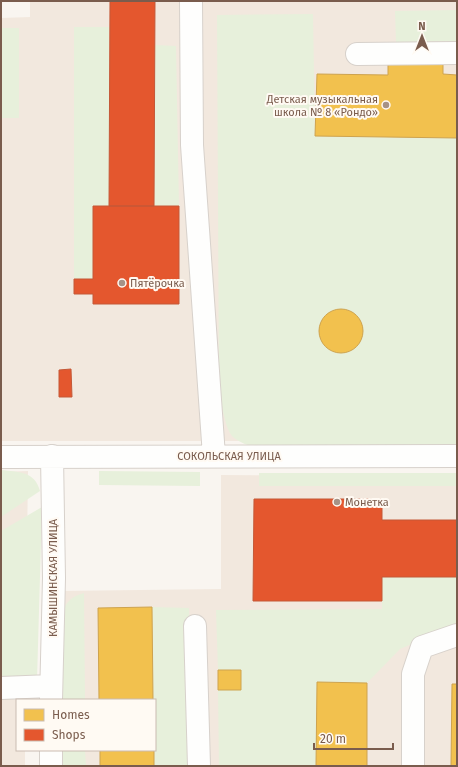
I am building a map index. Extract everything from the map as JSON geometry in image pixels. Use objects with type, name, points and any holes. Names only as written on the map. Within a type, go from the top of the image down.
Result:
[{"type":"street","points":[[191,1],[192,145],[214,456]]},
{"type":"street","points":[[357,54],[457,53]]},
{"type":"street","name":"КАМЫШИНСКАЯ УЛИЦА","points":[[51,693],[54,578],[52,456]]},
{"type":"street","name":"СОКОЛЬСКАЯ УЛИЦА","points":[[1,457],[457,456]]},
{"type":"street","points":[[195,626],[199,766]]},
{"type":"street","points":[[413,766],[413,674],[419,654],[422,647],[457,636]]},
{"type":"street","points":[[1,688],[51,693]]},
{"type":"street","points":[[51,751],[51,766]]},
{"type":"shaded area","points":[[30,1],[457,1],[457,441],[1,441],[1,18],[30,17]]},
{"type":"shaded area","points":[[28,471],[25,699],[16,699],[16,751],[25,751],[25,766],[1,766],[1,472]]},
{"type":"shaded area","points":[[221,475],[457,477],[457,766],[64,766],[64,751],[156,751],[156,699],[62,699],[59,591],[221,589]]},
{"type":"green space","points":[[457,10],[457,41],[396,42],[395,11]]},
{"type":"green space","points":[[313,14],[315,136],[457,138],[457,446],[256,448],[233,437],[226,422],[219,392],[217,15]]},
{"type":"green space","points":[[74,27],[109,27],[109,206],[93,206],[93,279],[74,279]]},
{"type":"green space","points":[[1,28],[19,28],[19,118],[1,118]]},
{"type":"green space","points":[[155,45],[176,46],[179,206],[154,206]]},
{"type":"green space","points":[[1,470],[19,472],[30,476],[38,484],[40,491],[1,517]]},
{"type":"green space","points":[[99,471],[200,472],[200,486],[99,485]]},
{"type":"green space","points":[[259,473],[457,473],[457,486],[259,486]]},
{"type":"green space","points":[[42,507],[37,680],[1,680],[1,531]]},
{"type":"green space","points":[[382,577],[457,577],[457,627],[449,628],[400,649],[367,683],[317,683],[316,766],[219,766],[218,690],[241,690],[241,670],[218,670],[216,610],[382,609]]},
{"type":"green space","points":[[84,593],[85,699],[62,699],[61,620],[65,606],[71,599]]},
{"type":"green space","points":[[152,607],[189,608],[193,766],[154,766],[154,751],[156,751],[156,699],[153,699]]},
{"type":"green space","points":[[63,751],[85,751],[86,766],[63,766]]},
{"type":"building: Homes","name":"Детская музыкальная школа № 8 «Рондо»","points":[[388,60],[443,61],[443,74],[457,75],[457,138],[315,136],[317,74],[388,75]]},
{"type":"building: Homes","points":[[341,309],[353,313],[359,319],[363,331],[359,343],[353,349],[341,353],[329,349],[323,343],[319,331],[323,319],[329,313]]},
{"type":"building: Homes","points":[[152,607],[153,699],[99,699],[98,608]]},
{"type":"building: Homes","points":[[218,670],[241,670],[241,690],[218,690]]},
{"type":"building: Homes","points":[[317,682],[367,683],[367,766],[316,766]]},
{"type":"building: Homes","points":[[452,684],[457,684],[457,766],[451,766]]},
{"type":"building: Homes","points":[[100,751],[154,751],[154,766],[100,766]]},
{"type":"building: Shops","points":[[110,1],[155,1],[154,206],[109,206]]},
{"type":"building: Shops","points":[[93,206],[179,206],[179,304],[93,304],[93,294],[74,294],[74,279],[93,279]]},
{"type":"building: Shops","points":[[71,369],[72,397],[59,397],[59,370]]},
{"type":"building: Shops","points":[[254,499],[382,499],[382,520],[457,520],[457,577],[382,577],[382,601],[253,601]]},
{"type":"place","name":"Детская музыкальная школа № 8 «Рондо»","points":[[386,105]]},
{"type":"place","name":"Пятёрочка","points":[[122,283]]},
{"type":"place","name":"Монетка","points":[[337,502]]}]
